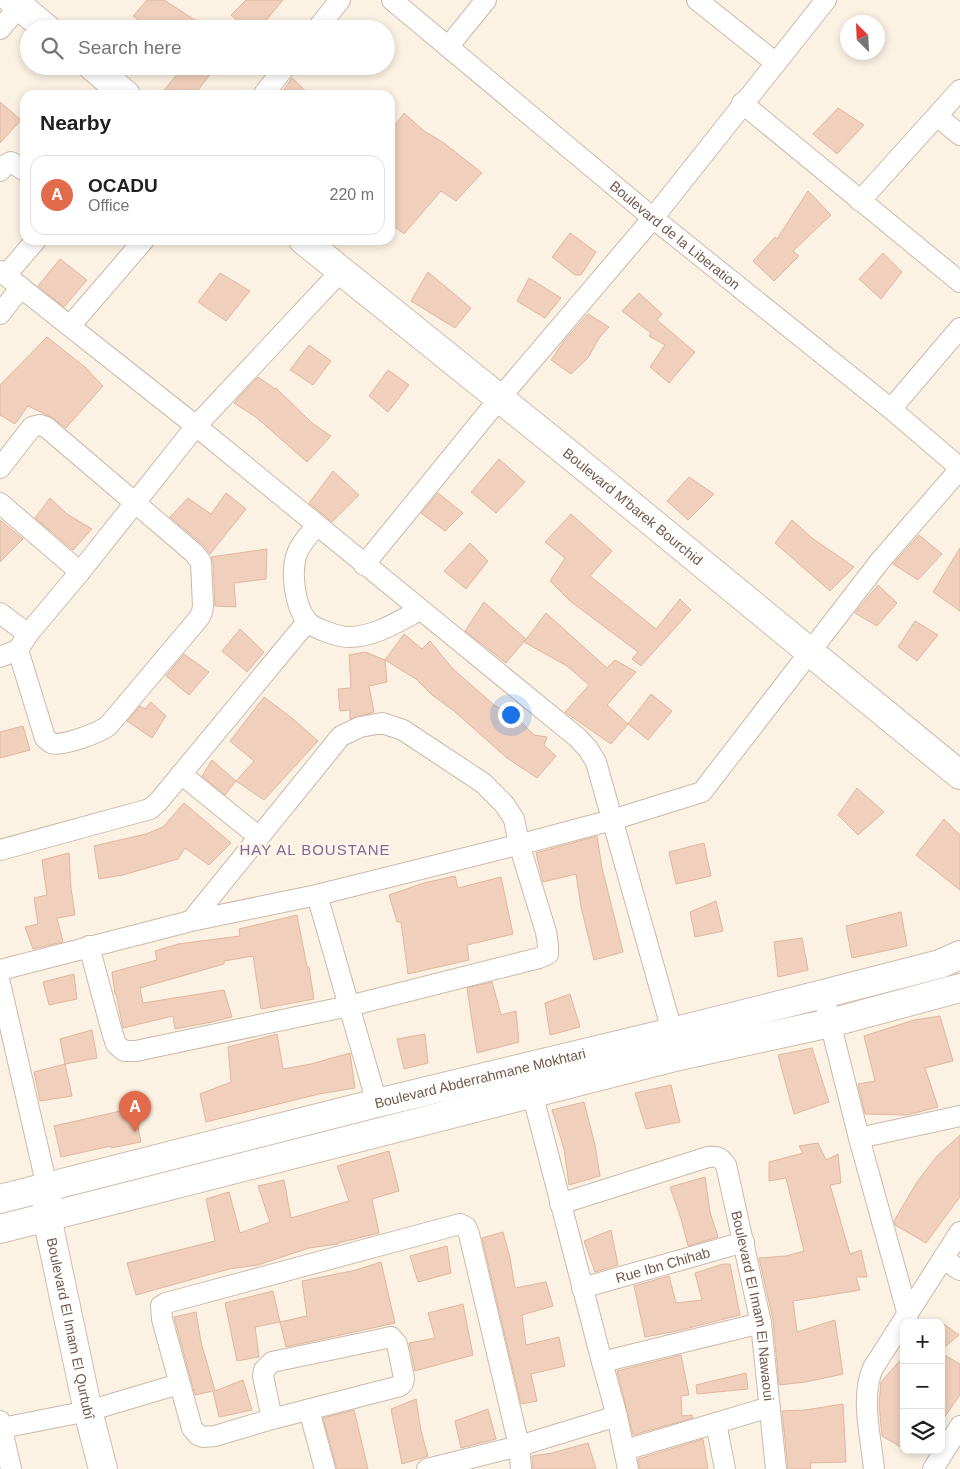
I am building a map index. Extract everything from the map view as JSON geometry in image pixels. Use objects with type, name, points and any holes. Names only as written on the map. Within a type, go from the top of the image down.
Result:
[{"type":"main road","points":[[19,2],[37,20]]},
{"type":"main road","points":[[103,75],[120,90]]},
{"type":"main road","name":"Boulevard M'barek Bourchid","points":[[309,245],[570,455],[960,775]]},
{"type":"main road","name":"Boulevard Abderrahmane Mokhtari","points":[[0,1229],[532,1095],[823,994],[940,964],[960,954]]},
{"type":"main road","name":"Boulevard Abderrahmane Mokhtari","points":[[0,1199],[526,1068],[676,1044],[830,1023],[960,988]]},
{"type":"main road","name":"Boulevard El Imam El Qurtubî","points":[[47,1187],[47,1217],[88,1411],[103,1469]]},
{"type":"street","points":[[324,20],[340,0]]},
{"type":"street","name":"Boulevard de la Liberation","points":[[392,0],[653,218],[891,409],[960,468]]},
{"type":"street","points":[[448,47],[486,0]]},
{"type":"street","points":[[697,0],[776,63]]},
{"type":"street","points":[[364,565],[499,399],[653,218],[742,103],[826,0]]},
{"type":"street","points":[[0,29],[19,2]]},
{"type":"street","points":[[267,90],[279,75]]},
{"type":"street","points":[[860,201],[960,90]]},
{"type":"street","points":[[742,103],[960,282]]},
{"type":"street","points":[[937,116],[960,135]]},
{"type":"street","points":[[0,171],[11,162],[20,168]]},
{"type":"street","points":[[0,314],[9,278],[32,245]]},
{"type":"street","points":[[70,326],[140,245]]},
{"type":"street","points":[[15,647],[80,572],[196,426],[341,271]]},
{"type":"street","points":[[9,278],[196,426],[316,526],[578,738],[588,749],[596,762],[676,1044]]},
{"type":"street","points":[[891,409],[960,328]]},
{"type":"street","points":[[0,468],[32,427],[46,426],[194,553],[201,562],[203,606],[199,618],[108,726],[93,735],[57,744],[45,738],[15,647],[0,613]]},
{"type":"street","points":[[0,970],[191,921],[317,895],[519,844],[612,820],[702,792],[880,561],[960,468]]},
{"type":"street","points":[[0,503],[80,572]]},
{"type":"street","points":[[316,526],[298,550],[294,572],[295,596],[307,622],[327,633],[348,637],[367,635],[420,610]]},
{"type":"street","points":[[0,850],[150,809],[159,801],[307,622]]},
{"type":"street","points":[[89,946],[116,1044],[124,1051],[136,1051],[349,1006],[539,958],[548,954],[546,932],[519,844],[514,819],[504,804],[483,783],[403,730],[382,723],[360,727],[340,736],[191,921]]},
{"type":"street","points":[[181,774],[259,837]]},
{"type":"street","points":[[317,895],[377,1104]]},
{"type":"street","points":[[0,983],[47,1187]]},
{"type":"street","points":[[823,994],[859,1138],[908,1315]]},
{"type":"street","points":[[526,1068],[560,1204],[617,1416],[628,1469]]},
{"type":"street","points":[[859,1138],[960,1116]]},
{"type":"street","name":"Boulevard El Imam El Nawaoui","points":[[560,1204],[708,1157],[716,1156],[721,1158],[726,1165],[762,1323],[776,1469]]},
{"type":"street","points":[[272,1419],[263,1376],[264,1370],[272,1362],[391,1337],[395,1340],[404,1378],[403,1383],[395,1388],[272,1419],[215,1436],[203,1437],[198,1435],[192,1428],[160,1310],[161,1306],[166,1303],[460,1224],[466,1227],[470,1234],[519,1446],[521,1469]]},
{"type":"street","points":[[874,1469],[866,1392],[868,1378],[960,1232]]},
{"type":"street","name":"Rue Ibn Chihab","points":[[582,1288],[744,1242]]},
{"type":"street","points":[[943,1259],[960,1270]]},
{"type":"street","points":[[602,1362],[762,1323]]},
{"type":"street","points":[[11,1469],[1,1425],[88,1411],[179,1384]]},
{"type":"street","points":[[624,1450],[770,1407]]},
{"type":"street","points":[[309,1410],[325,1469]]},
{"type":"street","points":[[426,1469],[519,1446],[617,1416]]},
{"type":"street","points":[[716,1423],[725,1469]]},
{"type":"street","points":[[933,1469],[960,1426]]},
{"type":"building","points":[[147,0],[164,0],[195,20],[139,20],[133,16]]},
{"type":"building","points":[[246,0],[283,0],[266,20],[237,20],[231,15]]},
{"type":"building","points":[[177,75],[210,75],[198,90],[164,90]]},
{"type":"building","points":[[292,78],[305,90],[284,90]]},
{"type":"building","points":[[0,102],[20,121],[0,143]]},
{"type":"building","points":[[838,108],[864,125],[837,154],[813,134]]},
{"type":"building","points":[[404,113],[424,131],[444,143],[482,173],[456,201],[441,191],[404,234],[395,227],[395,125]]},
{"type":"building","points":[[808,191],[831,215],[793,251],[799,256],[774,281],[753,261],[775,237],[777,239]]},
{"type":"building","points":[[570,233],[596,252],[581,275],[575,275],[552,257]]},
{"type":"building","points":[[883,253],[902,272],[881,299],[859,279]]},
{"type":"building","points":[[60,259],[87,280],[64,307],[38,286]]},
{"type":"building","points":[[428,272],[471,308],[455,328],[411,301]]},
{"type":"building","points":[[220,273],[250,291],[226,321],[198,302]]},
{"type":"building","points":[[529,278],[561,298],[545,318],[517,301]]},
{"type":"building","points":[[639,293],[662,314],[657,320],[695,352],[669,383],[650,367],[665,345],[649,336],[651,333],[622,311]]},
{"type":"building","points":[[588,314],[609,327],[599,338],[588,358],[571,374],[551,360],[564,341]]},
{"type":"building","points":[[47,337],[85,367],[103,386],[66,428],[53,418],[28,406],[15,424],[0,415],[0,385]]},
{"type":"building","points":[[309,345],[331,361],[313,385],[290,370]]},
{"type":"building","points":[[388,370],[409,385],[388,412],[369,396]]},
{"type":"building","points":[[258,377],[276,388],[312,423],[331,436],[307,462],[257,418],[234,403]]},
{"type":"building","points":[[499,459],[525,482],[496,513],[471,492]]},
{"type":"building","points":[[333,471],[359,495],[332,522],[309,503]]},
{"type":"building","points":[[689,477],[714,494],[688,520],[667,501]]},
{"type":"building","points":[[226,493],[246,509],[210,554],[202,544],[170,517],[188,498],[211,514]]},
{"type":"building","points":[[438,493],[463,513],[445,531],[421,513]]},
{"type":"building","points":[[50,498],[67,514],[92,529],[73,550],[35,518]]},
{"type":"building","points":[[571,514],[612,551],[590,576],[656,629],[680,599],[691,610],[641,666],[632,659],[638,652],[570,601],[550,581],[565,558],[545,542]]},
{"type":"building","points":[[0,520],[23,539],[0,562]]},
{"type":"building","points":[[792,520],[812,538],[854,567],[830,591],[775,543]]},
{"type":"building","points":[[919,535],[942,554],[918,580],[893,564]]},
{"type":"building","points":[[470,543],[488,561],[466,589],[444,571]]},
{"type":"building","points":[[960,548],[960,611],[933,592]]},
{"type":"building","points":[[267,549],[266,579],[234,583],[236,607],[215,606],[213,561],[211,557]]},
{"type":"building","points":[[878,585],[897,603],[877,626],[855,613]]},
{"type":"building","points":[[484,602],[526,639],[506,663],[465,631]]},
{"type":"building","points":[[546,613],[607,668],[615,660],[636,672],[607,705],[628,724],[611,744],[565,712],[589,685],[567,666],[524,642]]},
{"type":"building","points":[[915,621],[938,635],[917,661],[898,647]]},
{"type":"building","points":[[240,629],[264,652],[247,672],[222,651]]},
{"type":"building","points":[[404,634],[422,649],[430,641],[453,669],[494,705],[518,719],[534,735],[547,737],[544,745],[556,756],[537,778],[507,758],[454,711],[432,695],[416,679],[385,660]]},
{"type":"building","points":[[365,652],[385,660],[387,682],[369,686],[374,712],[350,719],[350,710],[340,711],[338,689],[351,688],[349,655]]},
{"type":"building","points":[[184,654],[209,672],[189,695],[166,676]]},
{"type":"building","points":[[651,694],[672,711],[648,740],[628,724]]},
{"type":"building","points":[[264,697],[318,741],[264,800],[236,781],[254,761],[230,741]]},
{"type":"building","points":[[151,702],[166,716],[152,738],[127,721],[140,706],[145,709]]},
{"type":"building","points":[[23,726],[30,750],[0,758],[0,732]]},
{"type":"building","points":[[212,760],[236,781],[225,795],[202,776]]},
{"type":"building","points":[[857,788],[884,812],[858,835],[838,815]]},
{"type":"building","points":[[184,803],[231,843],[209,865],[185,848],[178,859],[123,875],[99,879],[94,846],[146,834],[163,827]]},
{"type":"building","points":[[944,819],[960,835],[960,890],[916,855]]},
{"type":"building","points":[[597,836],[602,868],[623,952],[594,960],[581,907],[576,874],[543,882],[536,853]]},
{"type":"building","points":[[704,843],[711,876],[676,884],[669,852]]},
{"type":"building","points":[[69,853],[75,915],[57,918],[63,942],[33,949],[25,927],[38,924],[34,898],[47,895],[42,860]]},
{"type":"building","points":[[455,876],[458,888],[501,877],[513,934],[467,945],[469,960],[408,974],[401,922],[397,922],[389,895],[424,883]]},
{"type":"building","points":[[716,901],[723,931],[695,937],[690,912]]},
{"type":"building","points":[[901,912],[907,946],[852,958],[846,926]]},
{"type":"building","points":[[297,915],[314,999],[261,1009],[253,956],[224,961],[224,964],[140,988],[143,1003],[224,990],[232,1017],[175,1029],[173,1016],[123,1028],[112,972],[157,960],[155,951],[178,944],[240,936],[239,929]]},
{"type":"building","points":[[802,938],[808,970],[778,977],[774,942]]},
{"type":"building","points":[[74,974],[77,999],[49,1005],[43,982]]},
{"type":"building","points":[[492,982],[501,1015],[516,1011],[519,1042],[477,1053],[467,988]]},
{"type":"building","points":[[570,994],[580,1027],[550,1035],[545,1003]]},
{"type":"building","points":[[940,1016],[953,1061],[925,1068],[938,1107],[907,1115],[865,1114],[858,1084],[875,1081],[864,1036],[914,1020]]},
{"type":"building","points":[[92,1030],[97,1058],[65,1064],[60,1039]]},
{"type":"building","points":[[277,1034],[283,1069],[311,1064],[350,1053],[355,1088],[319,1094],[206,1122],[200,1094],[231,1082],[228,1047]]},
{"type":"building","points":[[425,1034],[428,1063],[404,1069],[397,1039]]},
{"type":"building","points":[[812,1048],[829,1102],[794,1114],[778,1055]]},
{"type":"building","points":[[65,1064],[72,1096],[40,1101],[34,1072]]},
{"type":"building","points":[[671,1085],[680,1122],[646,1129],[635,1093]]},
{"type":"building","points":[[584,1102],[595,1145],[600,1176],[569,1185],[564,1149],[552,1110]]},
{"type":"building","points":[[134,1108],[141,1142],[111,1148],[111,1146],[61,1157],[54,1126]]},
{"type":"building","points":[[960,1135],[960,1197],[926,1243],[895,1225],[894,1221],[917,1182],[937,1156]]},
{"type":"building","points":[[818,1143],[826,1160],[838,1154],[841,1183],[830,1185],[850,1254],[861,1250],[867,1277],[856,1277],[860,1290],[793,1301],[797,1332],[835,1320],[843,1374],[806,1382],[779,1385],[773,1320],[759,1258],[786,1256],[804,1251],[786,1178],[769,1181],[769,1162],[803,1153],[799,1146]]},
{"type":"building","points":[[389,1151],[399,1191],[372,1199],[379,1233],[338,1244],[309,1248],[258,1265],[229,1269],[136,1295],[127,1263],[215,1241],[206,1199],[229,1192],[240,1233],[270,1222],[258,1186],[284,1180],[291,1218],[349,1201],[337,1166]]},
{"type":"building","points":[[705,1177],[710,1212],[718,1237],[688,1246],[670,1187]]},
{"type":"building","points":[[611,1230],[618,1265],[595,1272],[584,1241]]},
{"type":"building","points":[[503,1232],[515,1288],[546,1282],[553,1306],[522,1315],[526,1345],[559,1337],[565,1366],[531,1374],[537,1401],[521,1404],[482,1238]]},
{"type":"building","points":[[447,1246],[451,1273],[418,1282],[410,1256]]},
{"type":"building","points":[[381,1262],[395,1323],[286,1347],[280,1322],[307,1316],[302,1281],[356,1270]]},
{"type":"building","points":[[723,1264],[730,1264],[740,1315],[645,1337],[634,1286],[669,1276],[676,1303],[702,1300],[695,1273]]},
{"type":"building","points":[[273,1291],[280,1322],[255,1327],[259,1357],[237,1361],[225,1303]]},
{"type":"building","points":[[463,1304],[473,1355],[415,1371],[409,1343],[435,1338],[428,1313]]},
{"type":"building","points":[[196,1312],[201,1342],[215,1391],[243,1380],[252,1410],[219,1417],[213,1391],[195,1395],[174,1317]]},
{"type":"building","points":[[945,1325],[959,1335],[945,1347]]},
{"type":"building","points":[[681,1355],[689,1395],[681,1396],[682,1416],[692,1415],[693,1418],[633,1435],[617,1371]]},
{"type":"building","points":[[945,1355],[960,1364],[960,1395],[945,1416]]},
{"type":"building","points":[[900,1361],[900,1447],[882,1436],[879,1404],[881,1382]]},
{"type":"building","points":[[746,1373],[748,1389],[697,1394],[696,1385]]},
{"type":"building","points":[[416,1399],[421,1431],[428,1456],[402,1464],[391,1409]]},
{"type":"building","points":[[843,1404],[846,1462],[810,1463],[811,1469],[788,1469],[782,1411],[805,1410]]},
{"type":"building","points":[[488,1409],[496,1439],[461,1448],[455,1421]]},
{"type":"building","points":[[354,1410],[368,1469],[337,1469],[323,1418]]},
{"type":"building","points":[[703,1439],[708,1469],[640,1469],[638,1459]]},
{"type":"building","points":[[588,1443],[596,1469],[533,1469],[532,1456],[552,1453]]},
{"type":"place","name":"OCADU","points":[[135,1132]]},
{"type":"district","name":"HAY AL BOUSTANE","points":[[315,850]]}]
